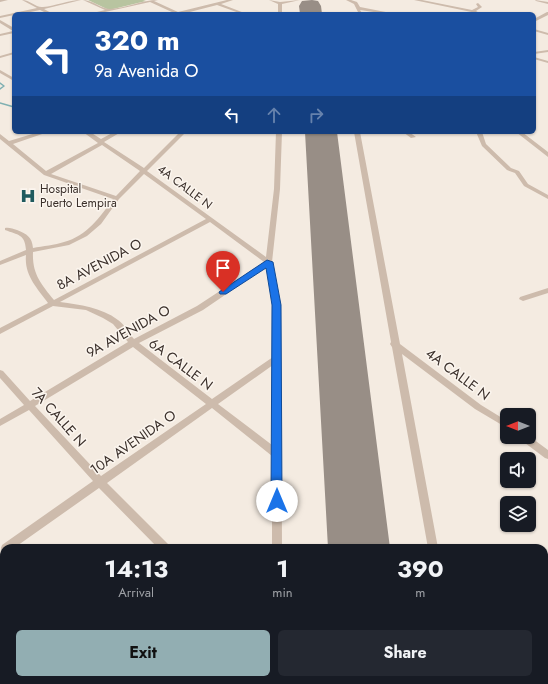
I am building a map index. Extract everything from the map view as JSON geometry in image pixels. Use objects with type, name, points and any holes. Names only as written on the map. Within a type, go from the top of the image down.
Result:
[{"type":"street","points":[[0,1],[6,0]]},
{"type":"street","points":[[24,0],[47,12]]},
{"type":"street","points":[[23,12],[79,0]]},
{"type":"street","points":[[85,0],[112,12]]},
{"type":"street","points":[[100,12],[156,0]]},
{"type":"street","points":[[208,0],[240,12]]},
{"type":"street","points":[[186,12],[232,0]]},
{"type":"street","points":[[271,0],[280,3],[298,0]]},
{"type":"street","points":[[348,0],[356,3],[359,12]]},
{"type":"street","points":[[416,0],[473,11],[480,7],[478,4]]},
{"type":"street","points":[[537,0],[548,3]]},
{"type":"street","points":[[150,1],[174,12]]},
{"type":"street","points":[[280,3],[280,12]]},
{"type":"street","points":[[358,8],[382,12]]},
{"type":"street","points":[[536,20],[547,14]]},
{"type":"street","points":[[0,18],[12,15]]},
{"type":"street","points":[[0,21],[12,30]]},
{"type":"street","points":[[536,31],[548,34]]},
{"type":"street","points":[[0,35],[12,32]]},
{"type":"street","points":[[536,53],[548,51]]},
{"type":"street","points":[[0,57],[12,54]]},
{"type":"street","points":[[536,59],[548,62]]},
{"type":"street","points":[[0,71],[12,79]]},
{"type":"street","points":[[9,143],[38,134]]},
{"type":"street","name":"4A CALLE N","points":[[89,134],[144,171],[269,262]]},
{"type":"street","points":[[46,174],[115,134]]},
{"type":"street","points":[[0,262],[30,251],[67,244],[85,235],[99,223],[117,198],[181,134]]},
{"type":"street","points":[[277,544],[277,305],[269,262],[277,189],[279,134]]},
{"type":"street","points":[[357,134],[394,344],[432,544]]},
{"type":"street","points":[[410,134],[413,136]]},
{"type":"street","points":[[480,134],[484,145],[509,169],[517,172],[526,185],[548,197]]},
{"type":"street","points":[[521,134],[548,155]]},
{"type":"street","points":[[0,136],[46,174],[117,198]]},
{"type":"street","name":"8A AVENIDA O","points":[[0,331],[210,220]]},
{"type":"street","points":[[7,229],[24,235],[29,241],[29,263],[34,279],[53,304]]},
{"type":"street","name":"9A AVENIDA O","points":[[0,423],[133,343],[200,308],[269,262]]},
{"type":"street","points":[[523,299],[548,290]]},
{"type":"street","name":"6A CALLE N","points":[[53,304],[87,308],[116,322],[133,343],[277,454]]},
{"type":"street","name":"4A CALLE N","points":[[394,344],[478,407],[500,421]]},
{"type":"street","name":"10A AVENIDA O","points":[[12,544],[277,358]]},
{"type":"street","name":"7A CALLE N","points":[[0,373],[100,482],[161,544]]},
{"type":"street","points":[[533,444],[548,455]]},
{"type":"green space","points":[[88,0],[143,0],[146,1],[109,10]]},
{"type":"waterway","points":[[0,83],[4,86],[0,89]]},
{"type":"waterway","points":[[0,103],[12,106]]},
{"type":"runway","points":[[310,6],[311,12]]},
{"type":"runway","points":[[321,134],[359,544]]},
{"type":"place","name":"Hospital Puerto Lempira","points":[[28,196]]},
{"type":"route","points":[[223,292],[269,262],[276,293],[277,305],[277,501]]}]
